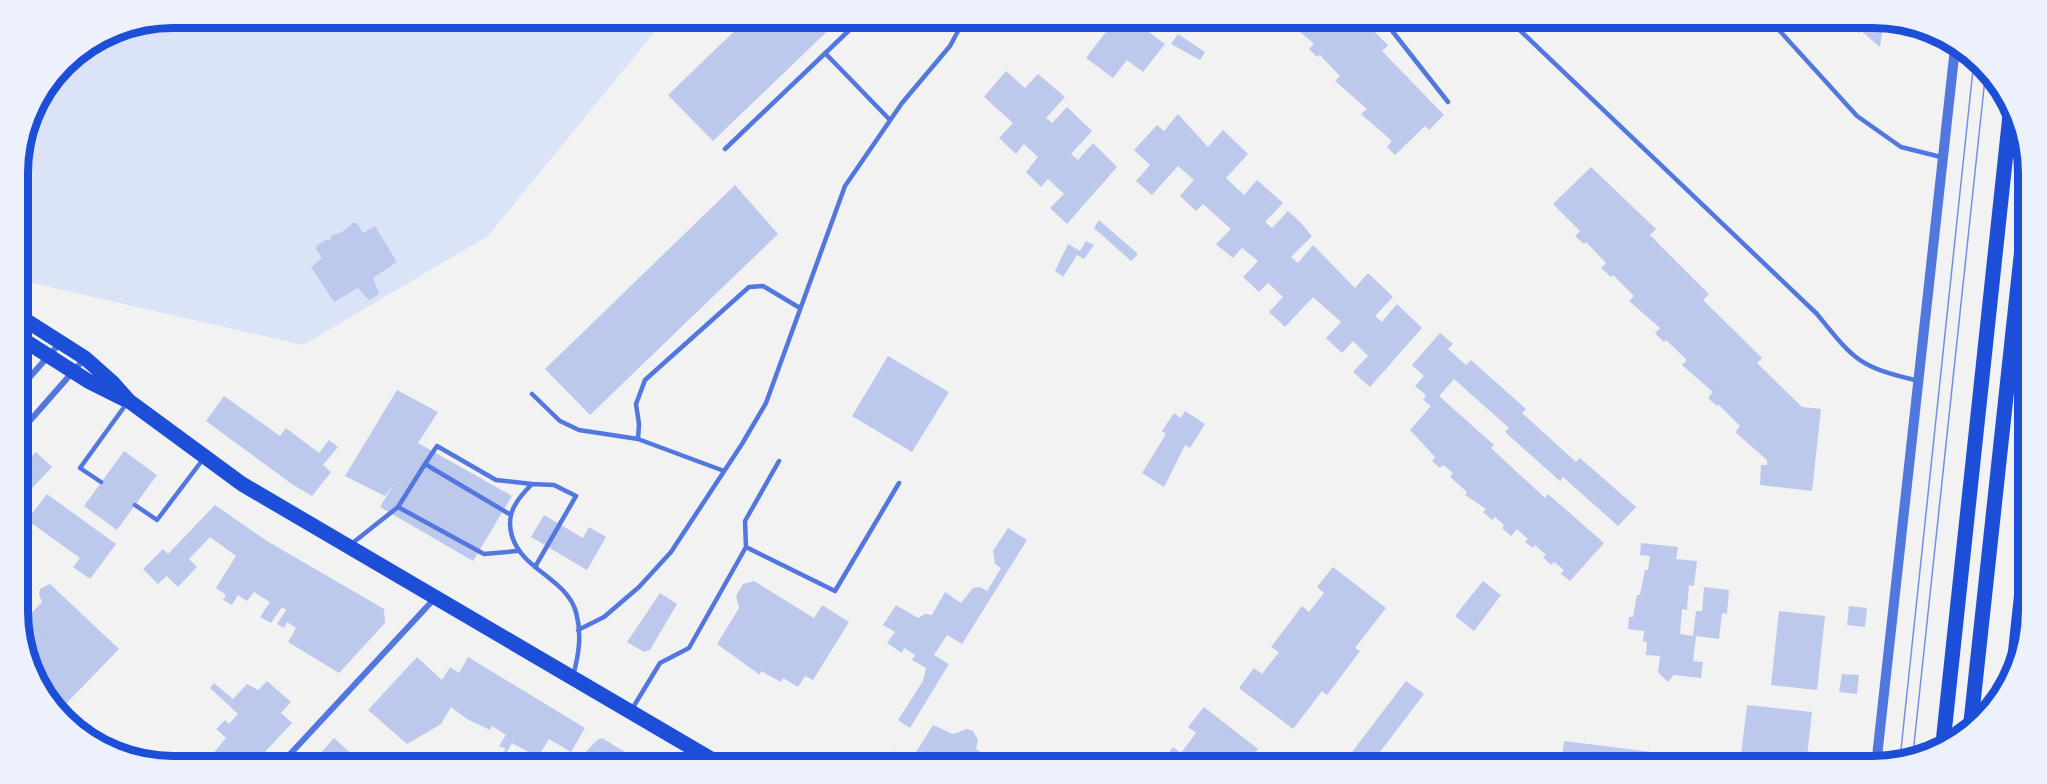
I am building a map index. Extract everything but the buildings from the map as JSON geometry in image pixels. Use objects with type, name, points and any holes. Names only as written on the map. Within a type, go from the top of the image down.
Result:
[{"type":"main road","points":[[1944,737],[2009,123]]},
{"type":"main road","points":[[1972,717],[2018,285]]},
{"type":"main road","points":[[29,322],[85,358],[129,401]]},
{"type":"main road","points":[[29,343],[73,372],[129,401],[242,484],[705,756]]},
{"type":"street","points":[[1877,755],[1954,53]]},
{"type":"street","points":[[29,379],[62,342]]},
{"type":"street","points":[[28,422],[85,358]]},
{"type":"street","points":[[288,756],[436,597]]},
{"type":"lane","points":[[725,149],[851,28]]},
{"type":"lane","points":[[578,630],[604,616],[639,587],[671,552],[724,471],[766,403],[845,186],[890,120],[950,46],[959,28]]},
{"type":"lane","points":[[1390,28],[1448,102]]},
{"type":"lane","points":[[1517,28],[1817,315],[1851,356],[1877,371],[1919,381]]},
{"type":"lane","points":[[1777,28],[1857,116],[1901,147],[1944,158]]},
{"type":"lane","points":[[825,53],[890,120]]},
{"type":"lane","points":[[638,439],[636,404],[645,380],[749,286],[763,286],[800,308]]},
{"type":"lane","points":[[532,394],[560,421],[579,430],[638,439],[724,471]]},
{"type":"lane","points":[[101,482],[80,468],[129,401]]},
{"type":"lane","points":[[348,547],[398,507],[437,446],[496,480],[554,486],[576,496],[535,567]]},
{"type":"lane","points":[[135,505],[157,520],[204,458]]},
{"type":"lane","points":[[630,712],[660,663],[689,648],[746,547],[745,521],[779,461]]},
{"type":"lane","points":[[425,464],[511,515]]},
{"type":"lane","points":[[746,547],[835,591],[898,483]]},
{"type":"lane","points":[[532,484],[516,500],[508,523],[517,551],[564,591],[576,611],[580,650],[573,678]]},
{"type":"lane","points":[[398,507],[484,554],[517,551]]},
{"type":"path","points":[[2009,662],[2018,578]]},
{"type":"path","points":[[2012,634],[2016,634]]},
{"type":"shaded area","points":[[174,28],[658,28],[488,236],[303,345],[29,282],[29,164],[33,136],[48,101],[78,65],[101,48],[127,36]]},
{"type":"tram line","points":[[1901,753],[1973,69]]},
{"type":"tram line","points":[[1913,750],[1985,81]]}]
